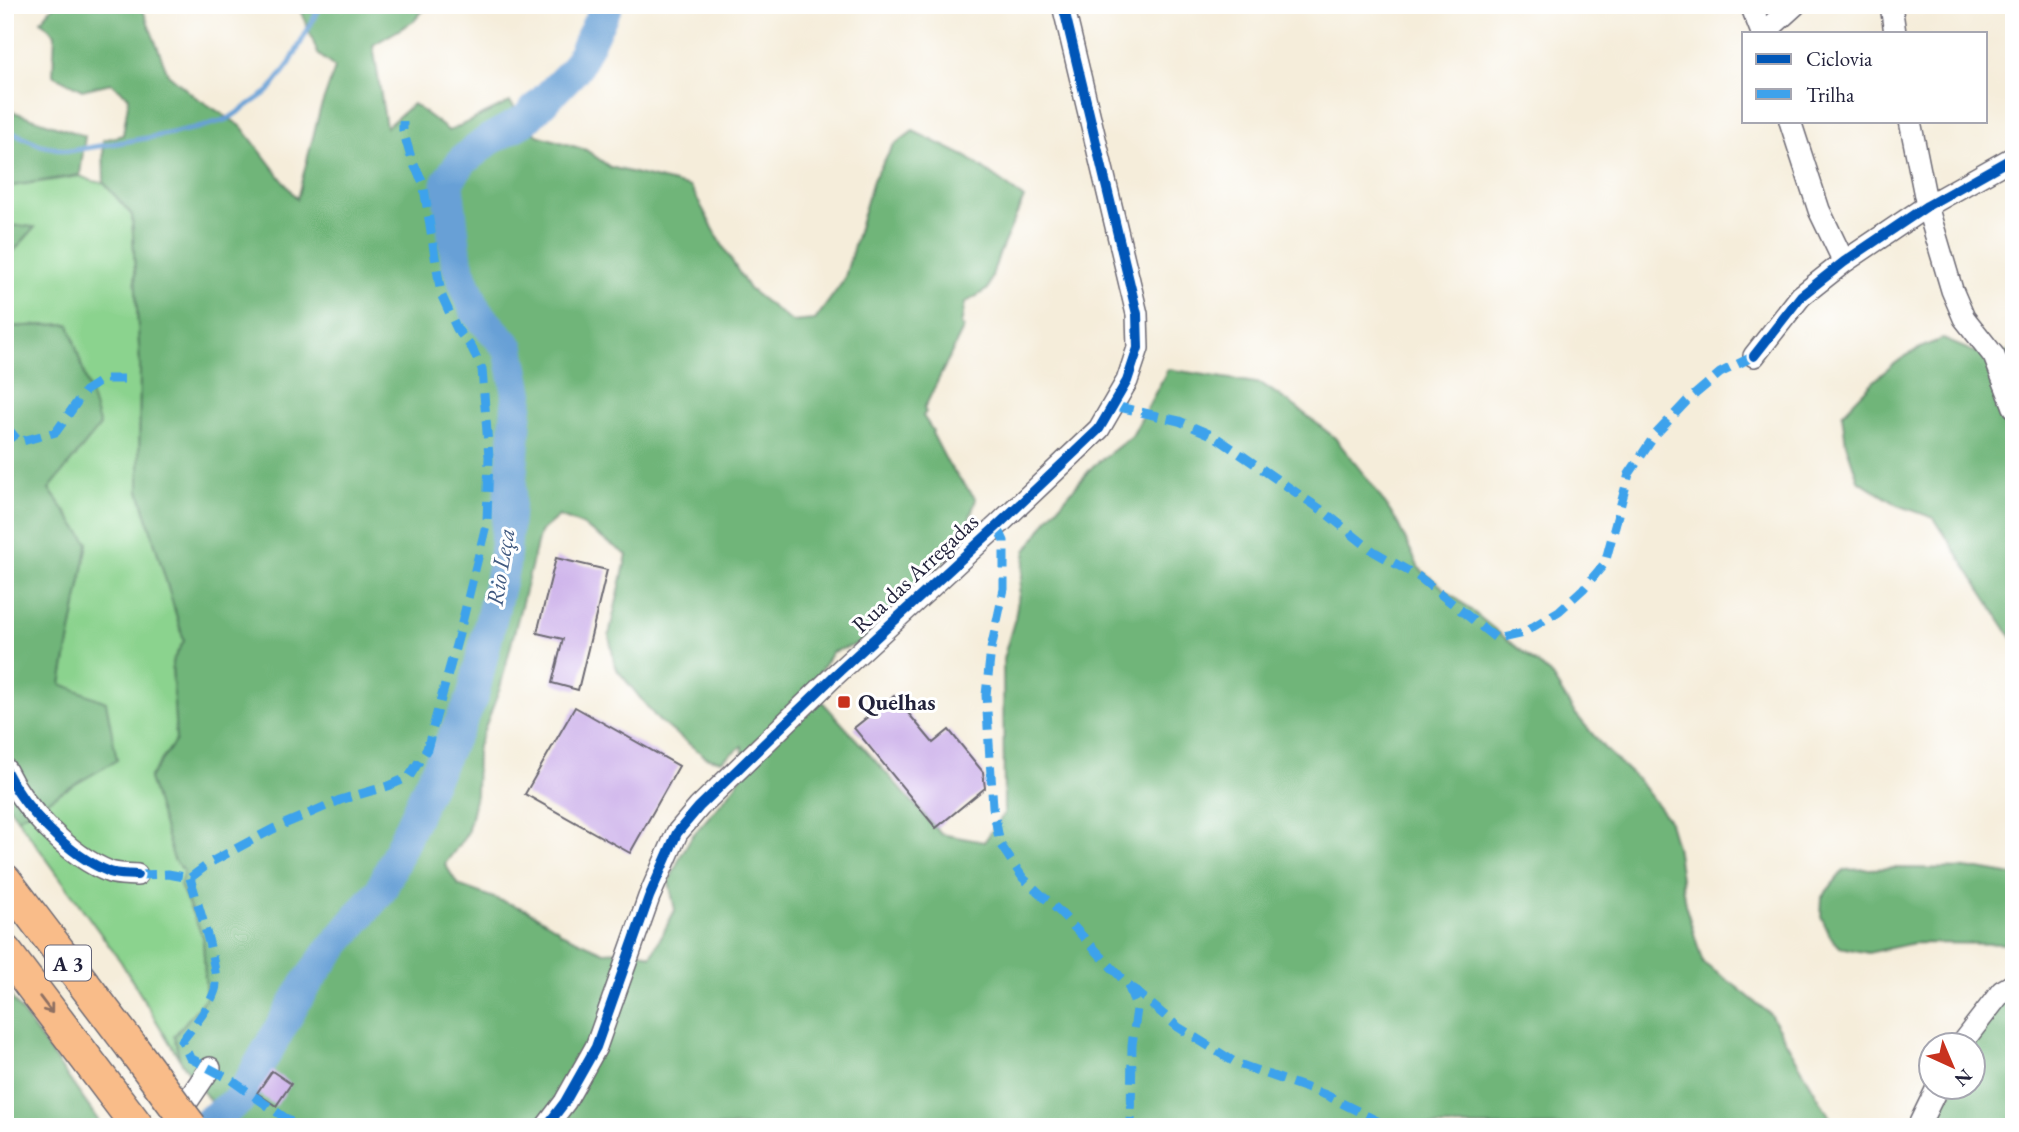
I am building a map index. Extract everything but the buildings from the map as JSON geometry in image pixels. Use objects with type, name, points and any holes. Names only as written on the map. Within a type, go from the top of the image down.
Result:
[{"type":"highway","name":"A 3","points":[[5,880],[191,1127]]},
{"type":"highway","name":"A 3","points":[[5,951],[138,1127]]},
{"type":"street","name":"Rua das Arregadas","points":[[546,1127],[565,1102],[596,1047],[649,897],[677,833],[699,807],[833,677],[1099,429],[1127,381],[1138,348],[1138,314],[1063,5]]},
{"type":"street","points":[[1751,5],[1763,32]]},
{"type":"street","points":[[1764,32],[1795,5]]},
{"type":"street","points":[[1891,5],[1895,32]]},
{"type":"street","points":[[1790,122],[1819,210],[1844,262]]},
{"type":"street","points":[[1910,122],[1927,206],[1952,290],[1964,318],[1994,356],[2014,407]]},
{"type":"street","points":[[1754,356],[1801,296],[1844,262],[1927,206],[2014,157]]},
{"type":"street","points":[[5,769],[27,804],[57,837],[84,859],[113,873],[138,874]]},
{"type":"street","points":[[1973,1030],[2003,991],[2014,984]]},
{"type":"street","points":[[170,1127],[210,1068]]},
{"type":"street","points":[[1918,1127],[1932,1100]]},
{"type":"green space","points":[[54,5],[141,5],[168,74],[194,96],[241,126],[297,199],[320,110],[335,68],[318,54],[299,5],[428,5],[414,21],[373,45],[386,127],[413,104],[449,131],[510,102],[537,135],[586,150],[610,167],[691,187],[749,289],[792,322],[815,320],[844,280],[873,180],[893,146],[913,131],[967,157],[1024,198],[999,254],[988,289],[965,303],[961,325],[964,327],[924,409],[926,412],[923,416],[948,464],[976,499],[963,539],[902,609],[861,643],[832,652],[810,688],[941,834],[984,842],[1004,814],[1003,659],[1015,618],[1026,551],[1050,516],[1093,466],[1132,436],[1168,369],[1262,384],[1335,438],[1397,522],[1419,568],[1550,674],[1574,712],[1604,748],[1638,780],[1668,819],[1676,846],[1685,904],[1703,963],[1770,1014],[1835,1126],[229,1127],[180,1060],[174,1036],[206,998],[203,937],[180,885],[184,871],[174,860],[149,778],[176,740],[172,662],[184,641],[139,490],[140,365],[132,215],[104,183],[103,140],[123,135],[129,97],[111,83],[82,90],[53,75],[55,34],[41,21]],"holes":[[[559,516],[582,525],[627,555],[609,635],[615,667],[658,720],[706,757],[721,761],[742,746],[746,770],[692,836],[680,857],[669,882],[675,910],[651,956],[636,950],[604,952],[561,933],[527,910],[458,885],[445,864],[467,834],[476,795],[477,749],[500,688],[540,532]]]},
{"type":"green space","points":[[5,109],[85,136],[80,175],[5,187]]},
{"type":"green space","points":[[80,176],[104,183],[132,215],[140,365],[139,490],[184,641],[172,662],[176,740],[149,779],[184,871],[180,886],[203,937],[206,998],[174,1036],[180,1060],[121,962],[17,818],[117,759],[61,684],[88,543],[49,489],[69,324],[5,327],[5,261],[35,227],[5,225],[5,187]]},
{"type":"green space","points":[[5,225],[35,227],[5,261]]},
{"type":"green space","points":[[69,324],[100,426],[49,489],[88,543],[61,684],[106,702],[117,760],[17,818],[5,801],[5,327]]},
{"type":"green space","points":[[1943,339],[1972,351],[1997,356],[2014,349],[2014,641],[1934,518],[1898,505],[1858,480],[1846,444],[1842,414],[1899,360]]},
{"type":"green space","points":[[1979,869],[2014,875],[2014,944],[1914,943],[1868,953],[1840,947],[1830,936],[1821,916],[1822,897],[1844,870]]},
{"type":"green space","points":[[2014,961],[2014,1127],[1922,1127],[1926,1119],[1945,1100],[1988,1100],[1988,1030],[1979,1030],[1990,999]]},
{"type":"green space","points":[[5,988],[103,1127],[5,1127]]},
{"type":"waterway","points":[[5,129],[41,145],[69,151],[197,128],[228,119],[269,91],[290,63],[321,5]]},
{"type":"waterway","name":"Rio Leça","points":[[201,1127],[239,1100],[302,990],[326,956],[381,890],[472,699],[504,565],[518,394],[509,348],[476,312],[457,264],[447,182],[463,160],[489,140],[525,120],[576,68],[607,5]]},
{"type":"marked path","points":[[137,875],[168,874],[190,878],[211,862],[273,829],[340,800],[409,777],[427,749],[487,521],[489,457],[482,369],[472,348],[457,329],[441,294],[423,182],[412,161],[403,121]]},
{"type":"marked path","points":[[1115,406],[1179,421],[1214,436],[1323,511],[1373,551],[1419,577],[1497,639],[1523,633],[1559,611],[1583,589],[1605,563],[1629,474],[1655,435],[1687,401],[1720,373],[1754,356]]},
{"type":"marked path","points":[[5,425],[19,442],[56,432],[85,391],[104,379],[131,379]]},
{"type":"marked path","points":[[997,526],[1004,541],[1004,589],[991,649],[986,695],[993,807],[1000,844],[1023,878],[1060,912],[1128,985],[1137,1009],[1132,1045],[1131,1127]]},
{"type":"marked path","points":[[190,878],[211,952],[216,981],[209,1004],[182,1041],[190,1058],[231,1080],[298,1127]]},
{"type":"marked path","points":[[1131,987],[1178,1027],[1236,1063],[1326,1095],[1389,1127]]},
{"type":"cycle path","points":[[546,1127],[565,1102],[596,1047],[649,897],[677,833],[699,807],[833,677],[1099,429],[1127,381],[1138,348],[1137,314],[1063,5]]},
{"type":"cycle path","points":[[1754,356],[1801,296],[1844,262],[1927,206],[2014,157]]},
{"type":"cycle path","points":[[5,769],[24,800],[49,830],[64,843],[94,865],[110,872],[137,875]]},
{"type":"place","name":"Quelhas","points":[[844,702]]}]
